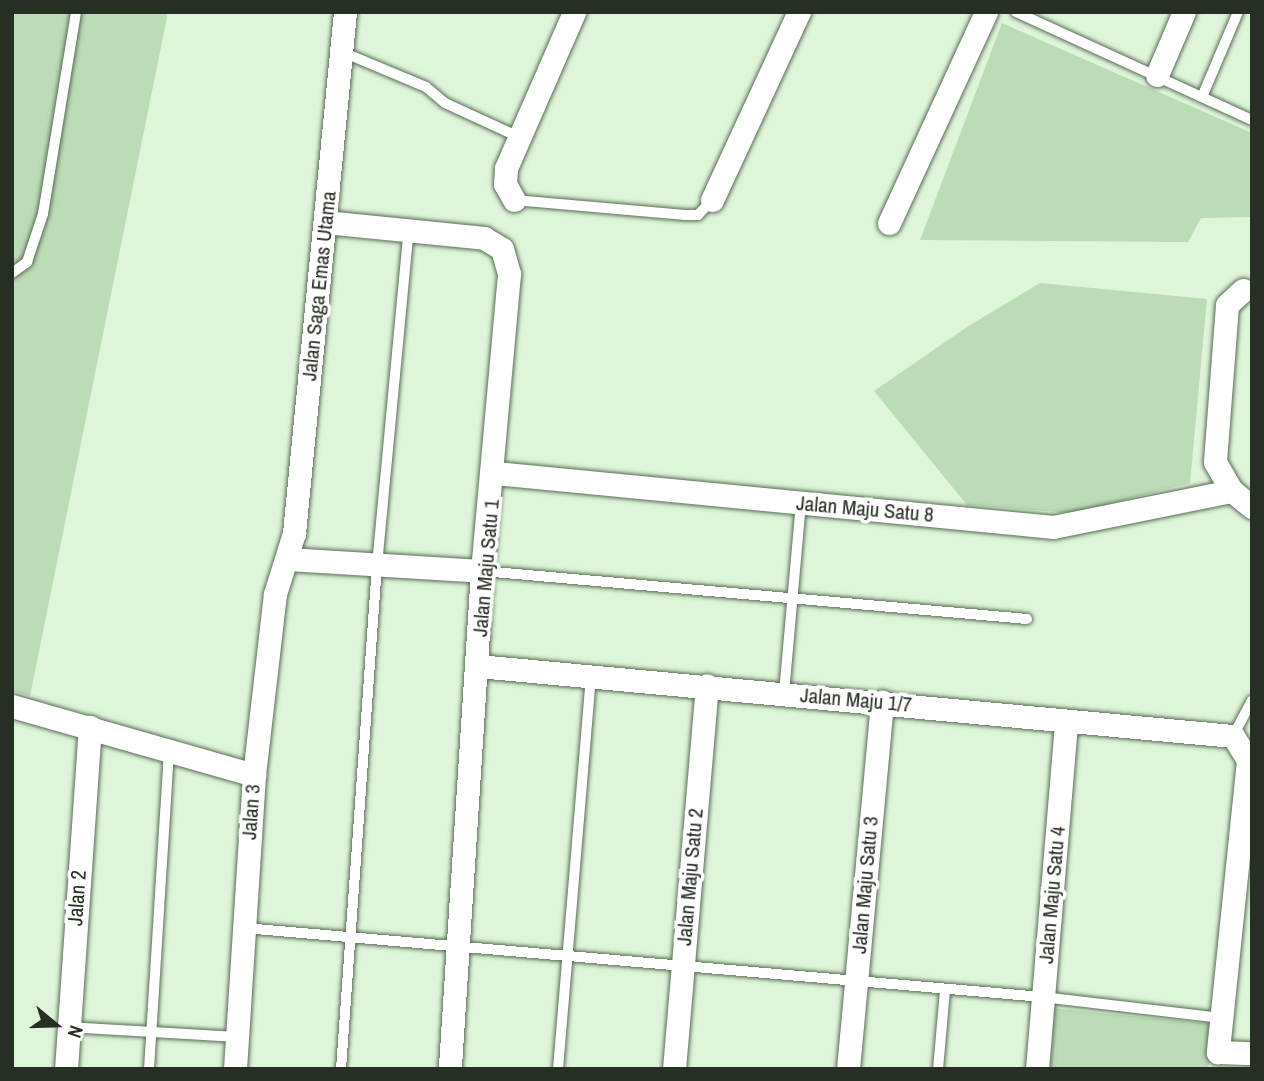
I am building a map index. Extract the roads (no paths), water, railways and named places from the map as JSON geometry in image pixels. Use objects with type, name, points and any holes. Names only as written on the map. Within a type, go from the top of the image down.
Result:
[{"type":"street","name":"Jalan Saga Emas Utama","points":[[287,559],[326,222],[345,12]]},
{"type":"street","points":[[514,200],[505,184],[506,168],[574,12]]},
{"type":"street","points":[[712,200],[799,12]]},
{"type":"street","points":[[889,223],[986,12]]},
{"type":"street","points":[[1157,75],[1184,12]]},
{"type":"street","name":"Jalan Maju Satu 1","points":[[326,222],[484,238],[502,249],[509,274],[495,472],[482,571],[478,666],[456,948],[450,1069]]},
{"type":"street","points":[[1247,290],[1227,305],[1215,462],[1232,491],[1252,507]]},
{"type":"street","name":"Jalan Maju Satu 8","points":[[495,472],[1053,527],[1232,491]]},
{"type":"street","points":[[287,559],[482,571]]},
{"type":"street","name":"Jalan 3","points":[[234,1069],[254,775],[275,594],[287,559]]},
{"type":"street","name":"Jalan Maju 1/7","points":[[478,666],[591,673],[1233,736]]},
{"type":"street","name":"Jalan Maju Satu 2","points":[[674,1069],[707,685]]},
{"type":"street","name":"Jalan Maju Satu 3","points":[[848,1069],[882,702]]},
{"type":"street","points":[[12,706],[90,726],[254,775]]},
{"type":"street","name":"Jalan Maju Satu 4","points":[[1037,1069],[1066,721]]},
{"type":"street","name":"Jalan 2","points":[[66,1069],[90,726]]},
{"type":"street","points":[[1233,736],[1248,760],[1243,890],[1221,1018],[1217,1060],[1252,1053]]},
{"type":"lane","points":[[12,273],[27,262],[43,214],[76,12]]},
{"type":"lane","points":[[1016,12],[1252,120]]},
{"type":"lane","points":[[1202,97],[1238,12]]},
{"type":"lane","points":[[340,51],[426,87],[444,103],[519,137]]},
{"type":"lane","points":[[514,200],[698,215],[712,200]]},
{"type":"lane","points":[[341,1069],[377,565],[409,229]]},
{"type":"lane","points":[[784,693],[801,503]]},
{"type":"lane","points":[[482,571],[1027,618]]},
{"type":"lane","points":[[558,1069],[591,673]]},
{"type":"lane","points":[[1233,736],[1252,701]]},
{"type":"lane","points":[[149,1069],[169,749]]},
{"type":"lane","points":[[244,928],[566,958],[1043,997],[1221,1018]]},
{"type":"lane","points":[[938,1069],[945,990]]},
{"type":"lane","points":[[68,1027],[237,1037]]}]
